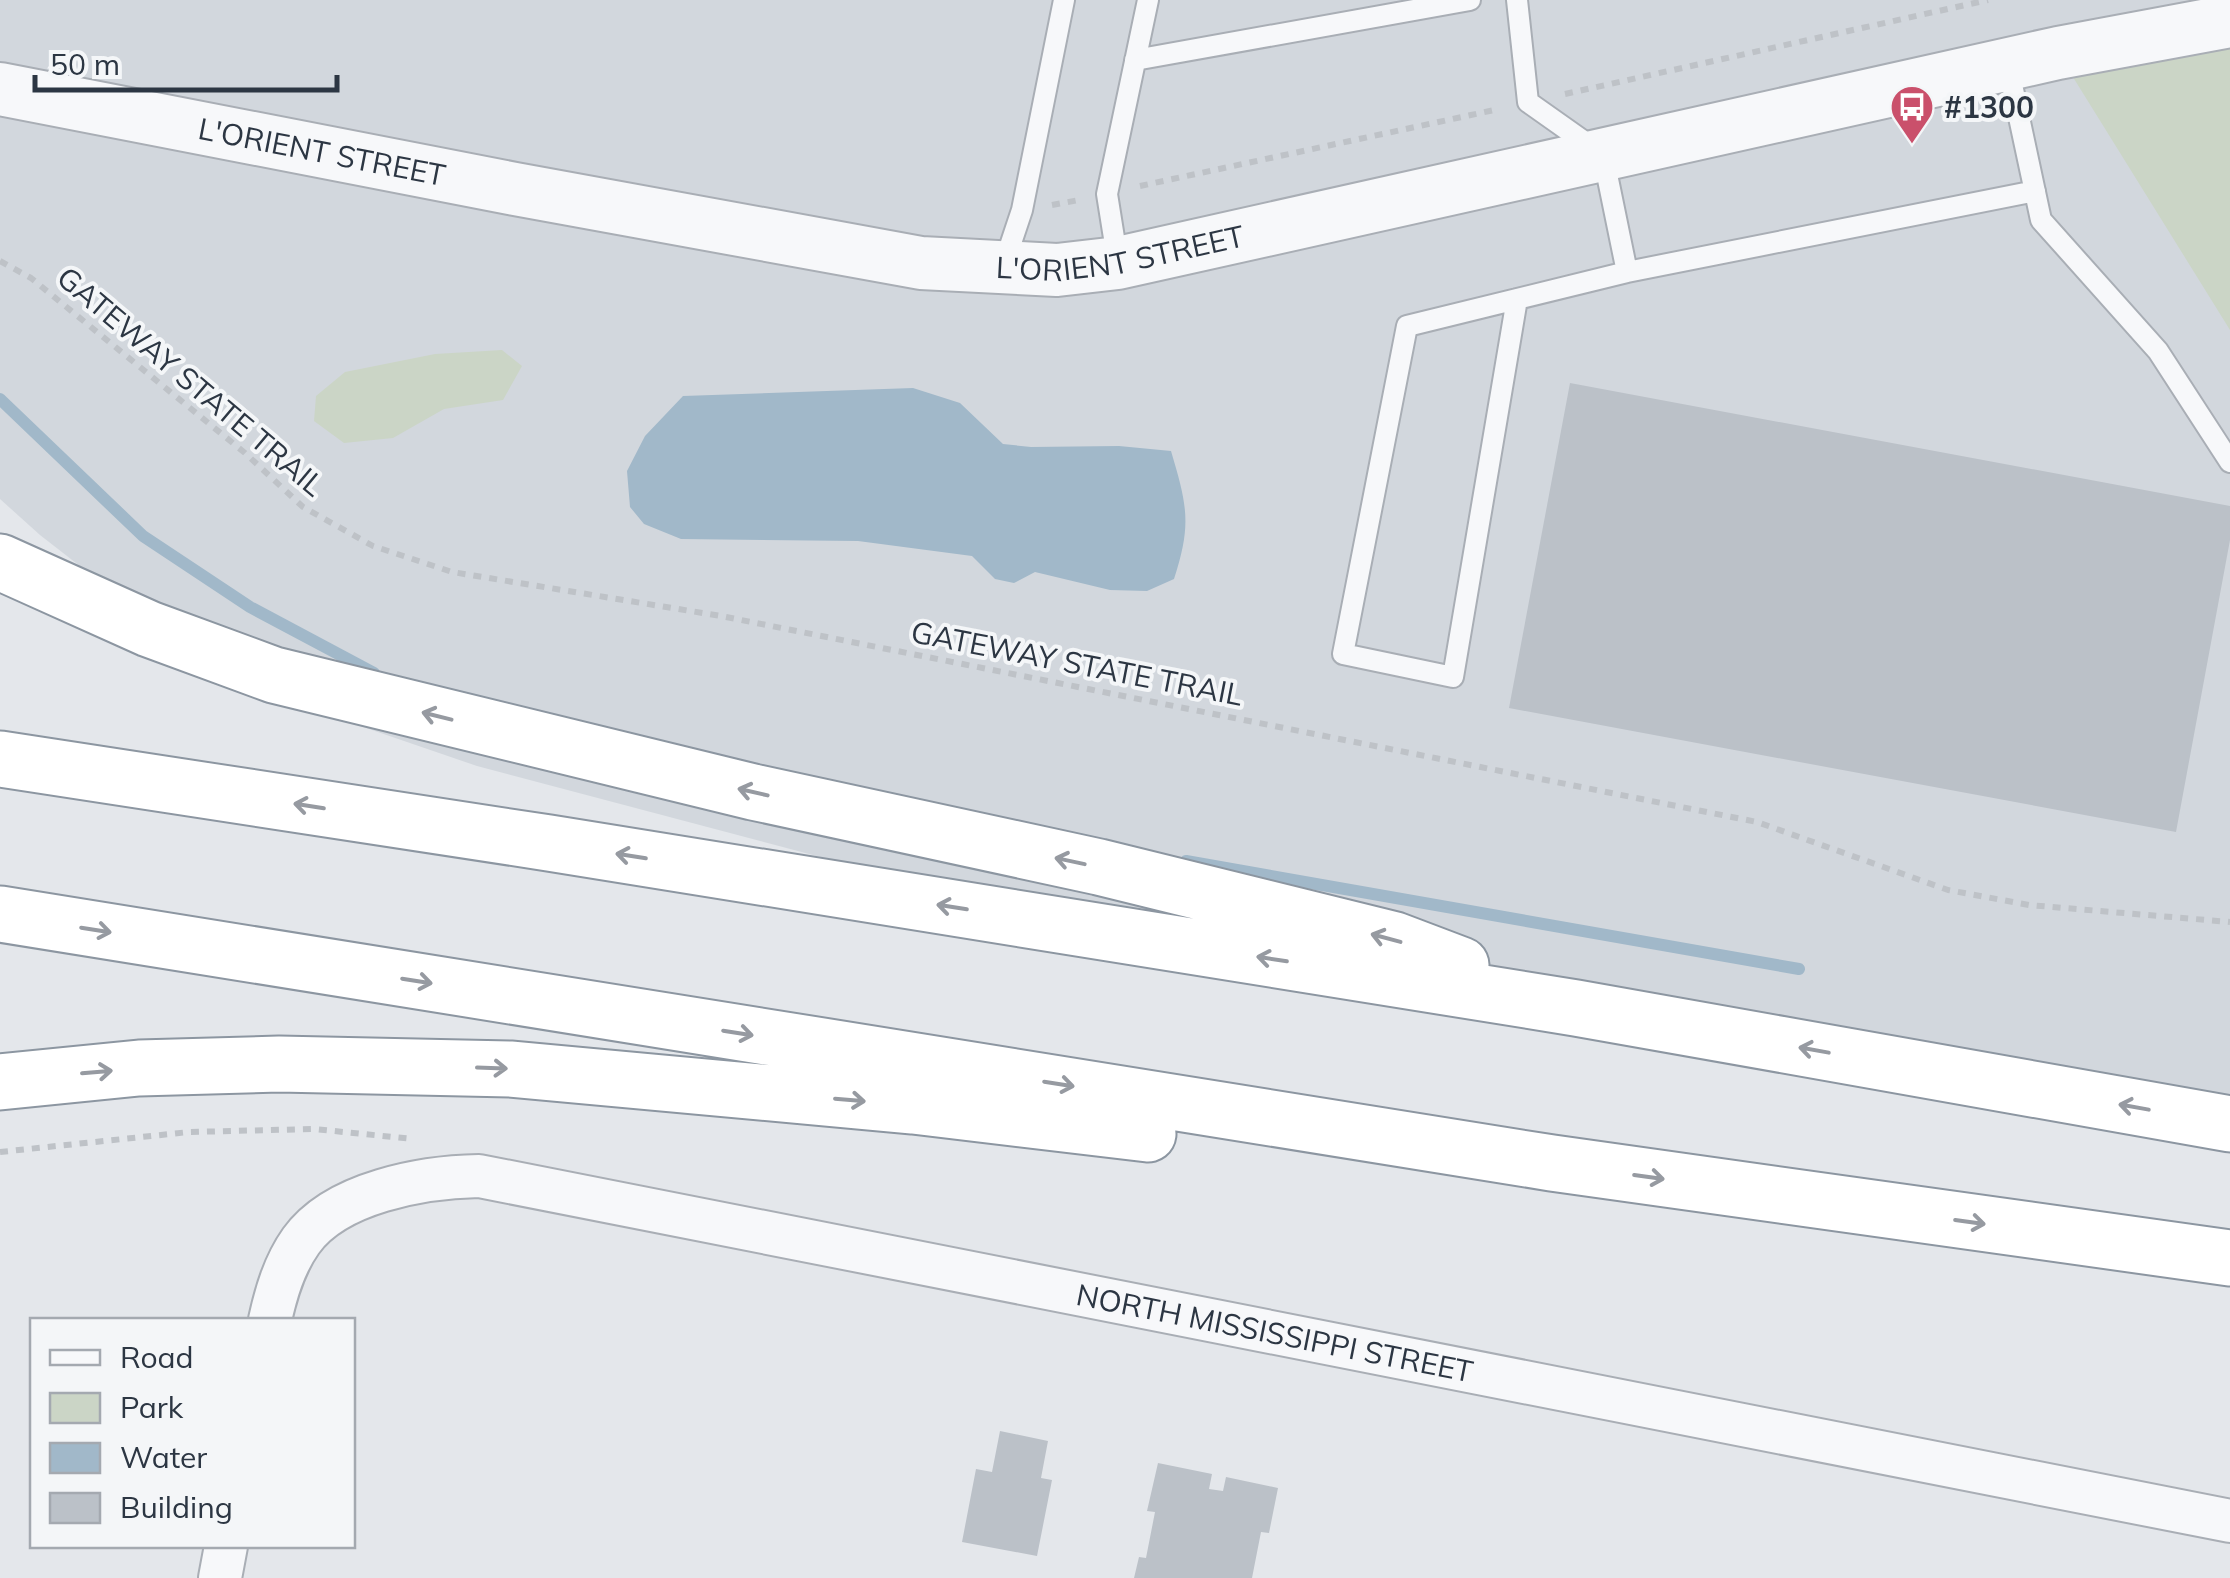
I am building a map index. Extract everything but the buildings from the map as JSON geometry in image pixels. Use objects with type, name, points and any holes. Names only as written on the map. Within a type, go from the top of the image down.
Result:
[{"type":"highway","points":[[0,562],[149,629],[274,674],[735,788],[1099,868],[1396,940],[1576,1008]]},
{"type":"highway","points":[[0,759],[1576,1008],[2230,1124]]},
{"type":"highway","points":[[0,914],[1552,1163],[2230,1258]]},
{"type":"highway","points":[[0,1082],[140,1068],[308,1063],[510,1069],[912,1106],[1363,1160],[1552,1163]]},
{"type":"street","name":"L'ORIENT STREET","points":[[0,89],[921,263],[1057,270],[1118,263],[2008,64],[2230,21]]},
{"type":"street","name":"NORTH MISSISSIPPI STREET","points":[[271,1318],[289,1260],[303,1238],[327,1216],[358,1200],[414,1182],[478,1176],[2230,1521]]},
{"type":"street","points":[[220,1578],[226,1548]]},
{"type":"lane","points":[[1002,269],[1022,210],[1064,0]]},
{"type":"lane","points":[[1118,263],[1107,194],[1148,0]]},
{"type":"lane","points":[[1135,60],[1470,0]]},
{"type":"lane","points":[[1517,0],[1528,102],[1603,155],[1627,272]]},
{"type":"lane","points":[[2008,64],[2042,220],[2158,350],[2230,462]]},
{"type":"lane","points":[[1518,298],[1453,677],[1343,654],[1407,326],[1518,298],[1627,272],[2035,191]]},
{"type":"path","name":"GATEWAY STATE TRAIL","points":[[0,261],[31,278],[245,453],[303,507],[373,546],[452,572],[721,616],[1757,822],[1964,893],[2029,906],[2230,922]]},
{"type":"shaded area","points":[[0,0],[2230,0],[2230,1113],[843,863],[477,766],[302,706],[166,633],[0,499]]},
{"type":"green space","points":[[2230,21],[2230,330],[2058,53]]},
{"type":"green space","points":[[502,350],[522,366],[503,400],[444,409],[393,438],[344,443],[314,421],[316,396],[345,372],[435,354]]},
{"type":"water","points":[[913,388],[960,403],[1003,444],[1171,451],[1185,515],[1174,579],[1147,591],[1110,590],[1035,572],[1014,583],[995,579],[972,556],[858,541],[681,539],[644,524],[630,507],[627,471],[645,436],[683,396]]},
{"type":"waterway","points":[[0,399],[143,536],[250,607],[374,673]]},
{"type":"waterway","points":[[1186,861],[1799,969]]},
{"type":"place","name":"#1300","points":[[1912,145]]}]
